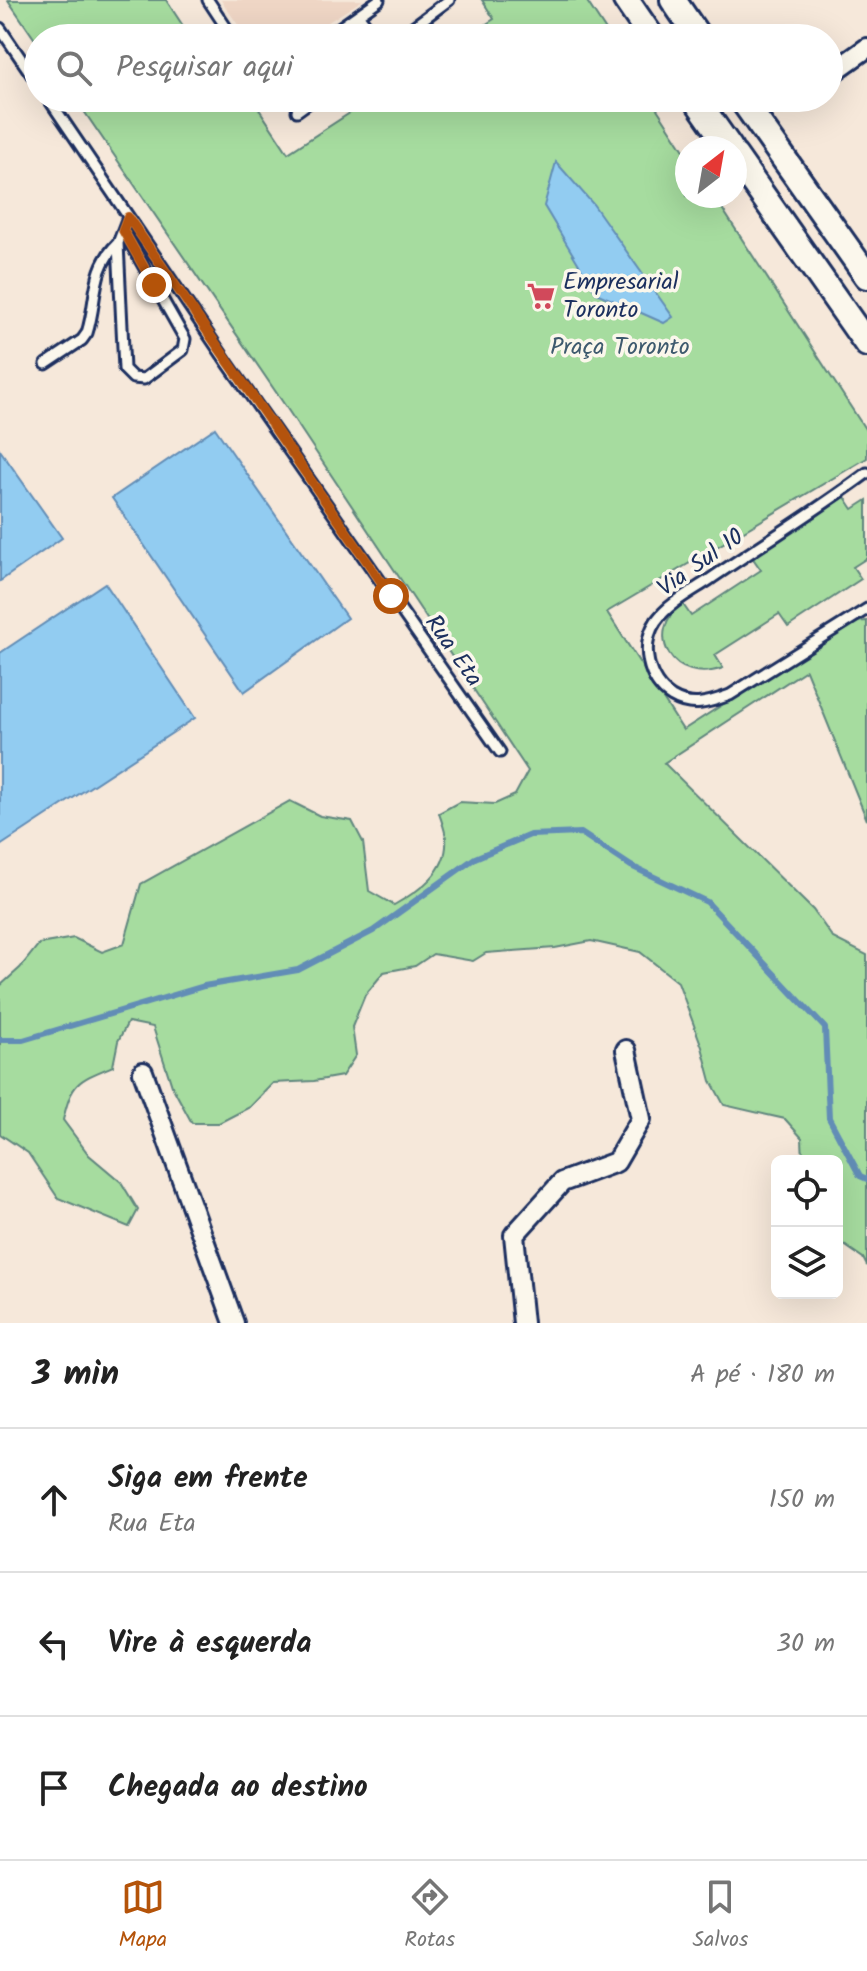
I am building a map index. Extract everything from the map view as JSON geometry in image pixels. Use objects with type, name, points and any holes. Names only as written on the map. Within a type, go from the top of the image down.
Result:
[{"type":"main road","points":[[626,0],[643,24]]},
{"type":"main road","points":[[652,24],[664,19],[674,2],[689,24]]},
{"type":"main road","points":[[705,112],[722,136]]},
{"type":"main road","points":[[751,112],[867,276]]},
{"type":"main road","points":[[747,173],[867,344]]},
{"type":"street","points":[[843,65],[867,48]]},
{"type":"street","points":[[523,1323],[514,1235],[562,1182],[616,1162],[641,1119],[626,1050]]},
{"type":"street","points":[[143,1072],[234,1323]]},
{"type":"lane","points":[[208,0],[224,24]]},
{"type":"lane","points":[[347,24],[379,0]]},
{"type":"lane","points":[[417,24],[449,0]]},
{"type":"lane","points":[[359,16],[365,24]]},
{"type":"lane","points":[[0,28],[24,63]]},
{"type":"lane","name":"Rua Eta","points":[[57,112],[500,752]]},
{"type":"lane","points":[[123,230],[185,339],[183,350],[144,379],[133,378],[124,369],[118,243],[123,230],[128,217]]},
{"type":"lane","points":[[46,364],[82,340],[87,333],[99,269],[118,243]]},
{"type":"lane","name":"Via Sul 10","points":[[867,473],[814,513],[666,609],[649,635],[649,667],[657,683],[672,697],[691,705],[712,702],[730,695],[867,609]]},
{"type":"shaded area","points":[[221,0],[363,0],[325,24],[237,24]]},
{"type":"green space","points":[[8,0],[166,0],[182,24],[24,24]]},
{"type":"green space","points":[[482,0],[586,0],[602,24],[486,24],[494,19]]},
{"type":"green space","name":"Praça Toronto","points":[[85,112],[261,112],[288,153],[351,112],[659,112],[675,137],[675,208],[722,208],[867,432],[867,458],[607,612],[683,730],[851,622],[867,621],[867,820],[806,670],[664,763],[813,910],[833,938],[867,955],[867,1266],[863,1258],[843,1244],[843,1155],[803,1155],[802,1138],[785,1119],[724,1105],[711,1081],[678,982],[640,952],[591,941],[555,948],[486,953],[473,961],[433,954],[415,966],[384,972],[365,995],[352,1027],[356,1055],[342,1076],[273,1083],[250,1107],[219,1123],[192,1123],[172,1086],[153,1027],[128,1022],[118,1041],[113,1066],[78,1084],[63,1120],[89,1155],[121,1182],[138,1210],[129,1227],[58,1198],[28,1153],[0,1134],[0,986],[20,968],[39,944],[74,938],[102,952],[124,944],[141,884],[290,801],[320,816],[352,821],[363,842],[369,891],[394,905],[430,879],[443,860],[446,838],[439,813],[459,802],[495,804],[515,795],[528,771],[282,401]]},
{"type":"green space","points":[[845,497],[853,509],[867,500],[867,558],[853,567],[861,579],[788,627],[779,614],[715,655],[723,668],[705,672],[678,664],[669,654],[665,629],[671,615],[682,603],[691,616],[761,570],[752,557]]},
{"type":"water","points":[[556,162],[593,204],[673,317],[664,323],[596,293],[544,206]]},
{"type":"water","points":[[215,428],[347,618],[244,692],[112,498]]},
{"type":"water","points":[[0,450],[62,538],[0,581]]},
{"type":"water","points":[[105,583],[195,718],[0,846],[0,653]]},
{"type":"waterway","points":[[0,1040],[23,1040],[204,986],[298,970],[373,931],[475,858],[530,835],[581,833],[631,866],[707,902],[825,1028],[829,1118],[860,1176],[867,1179]]},
{"type":"place","name":"Empresarial Toronto","points":[[541,296]]},
{"type":"route","points":[[154,285],[123,230],[128,217],[391,596]]}]
